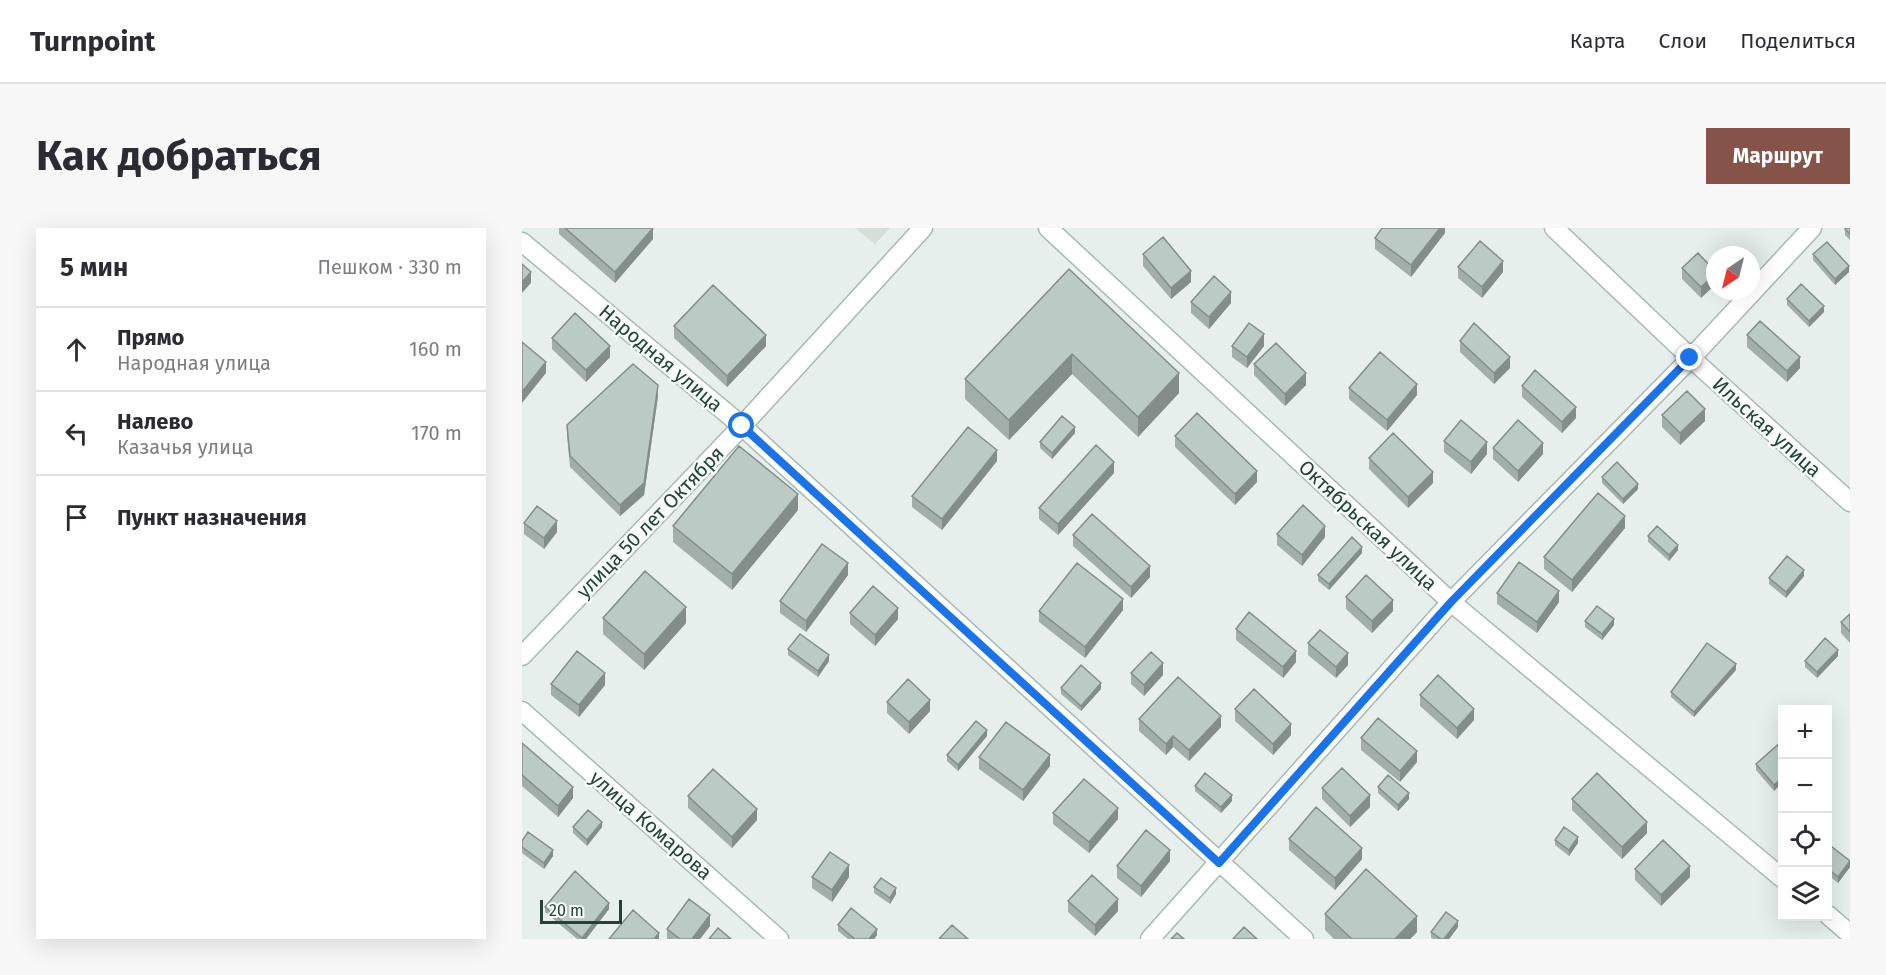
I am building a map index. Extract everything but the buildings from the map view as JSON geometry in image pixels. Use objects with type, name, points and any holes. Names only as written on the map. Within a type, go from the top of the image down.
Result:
[{"type":"street","name":"улица 50 лет Октября","points":[[522,656],[742,426],[923,228]]},
{"type":"street","name":"Октябрьская улица","points":[[1048,228],[1451,602],[1778,875]]},
{"type":"street","name":"Ильская улица","points":[[1554,228],[1690,358],[1850,502]]},
{"type":"street","points":[[1150,939],[1451,602],[1690,358],[1812,228]]},
{"type":"street","name":"Народная улица","points":[[522,242],[742,426],[1304,939]]},
{"type":"street","name":"улица Комарова","points":[[522,711],[780,939]]},
{"type":"street","points":[[1832,919],[1850,934]]},
{"type":"shaded area","points":[[855,228],[890,228],[875,244]]},
{"type":"route","points":[[742,426],[1219,863],[1451,602],[1690,358]]}]
